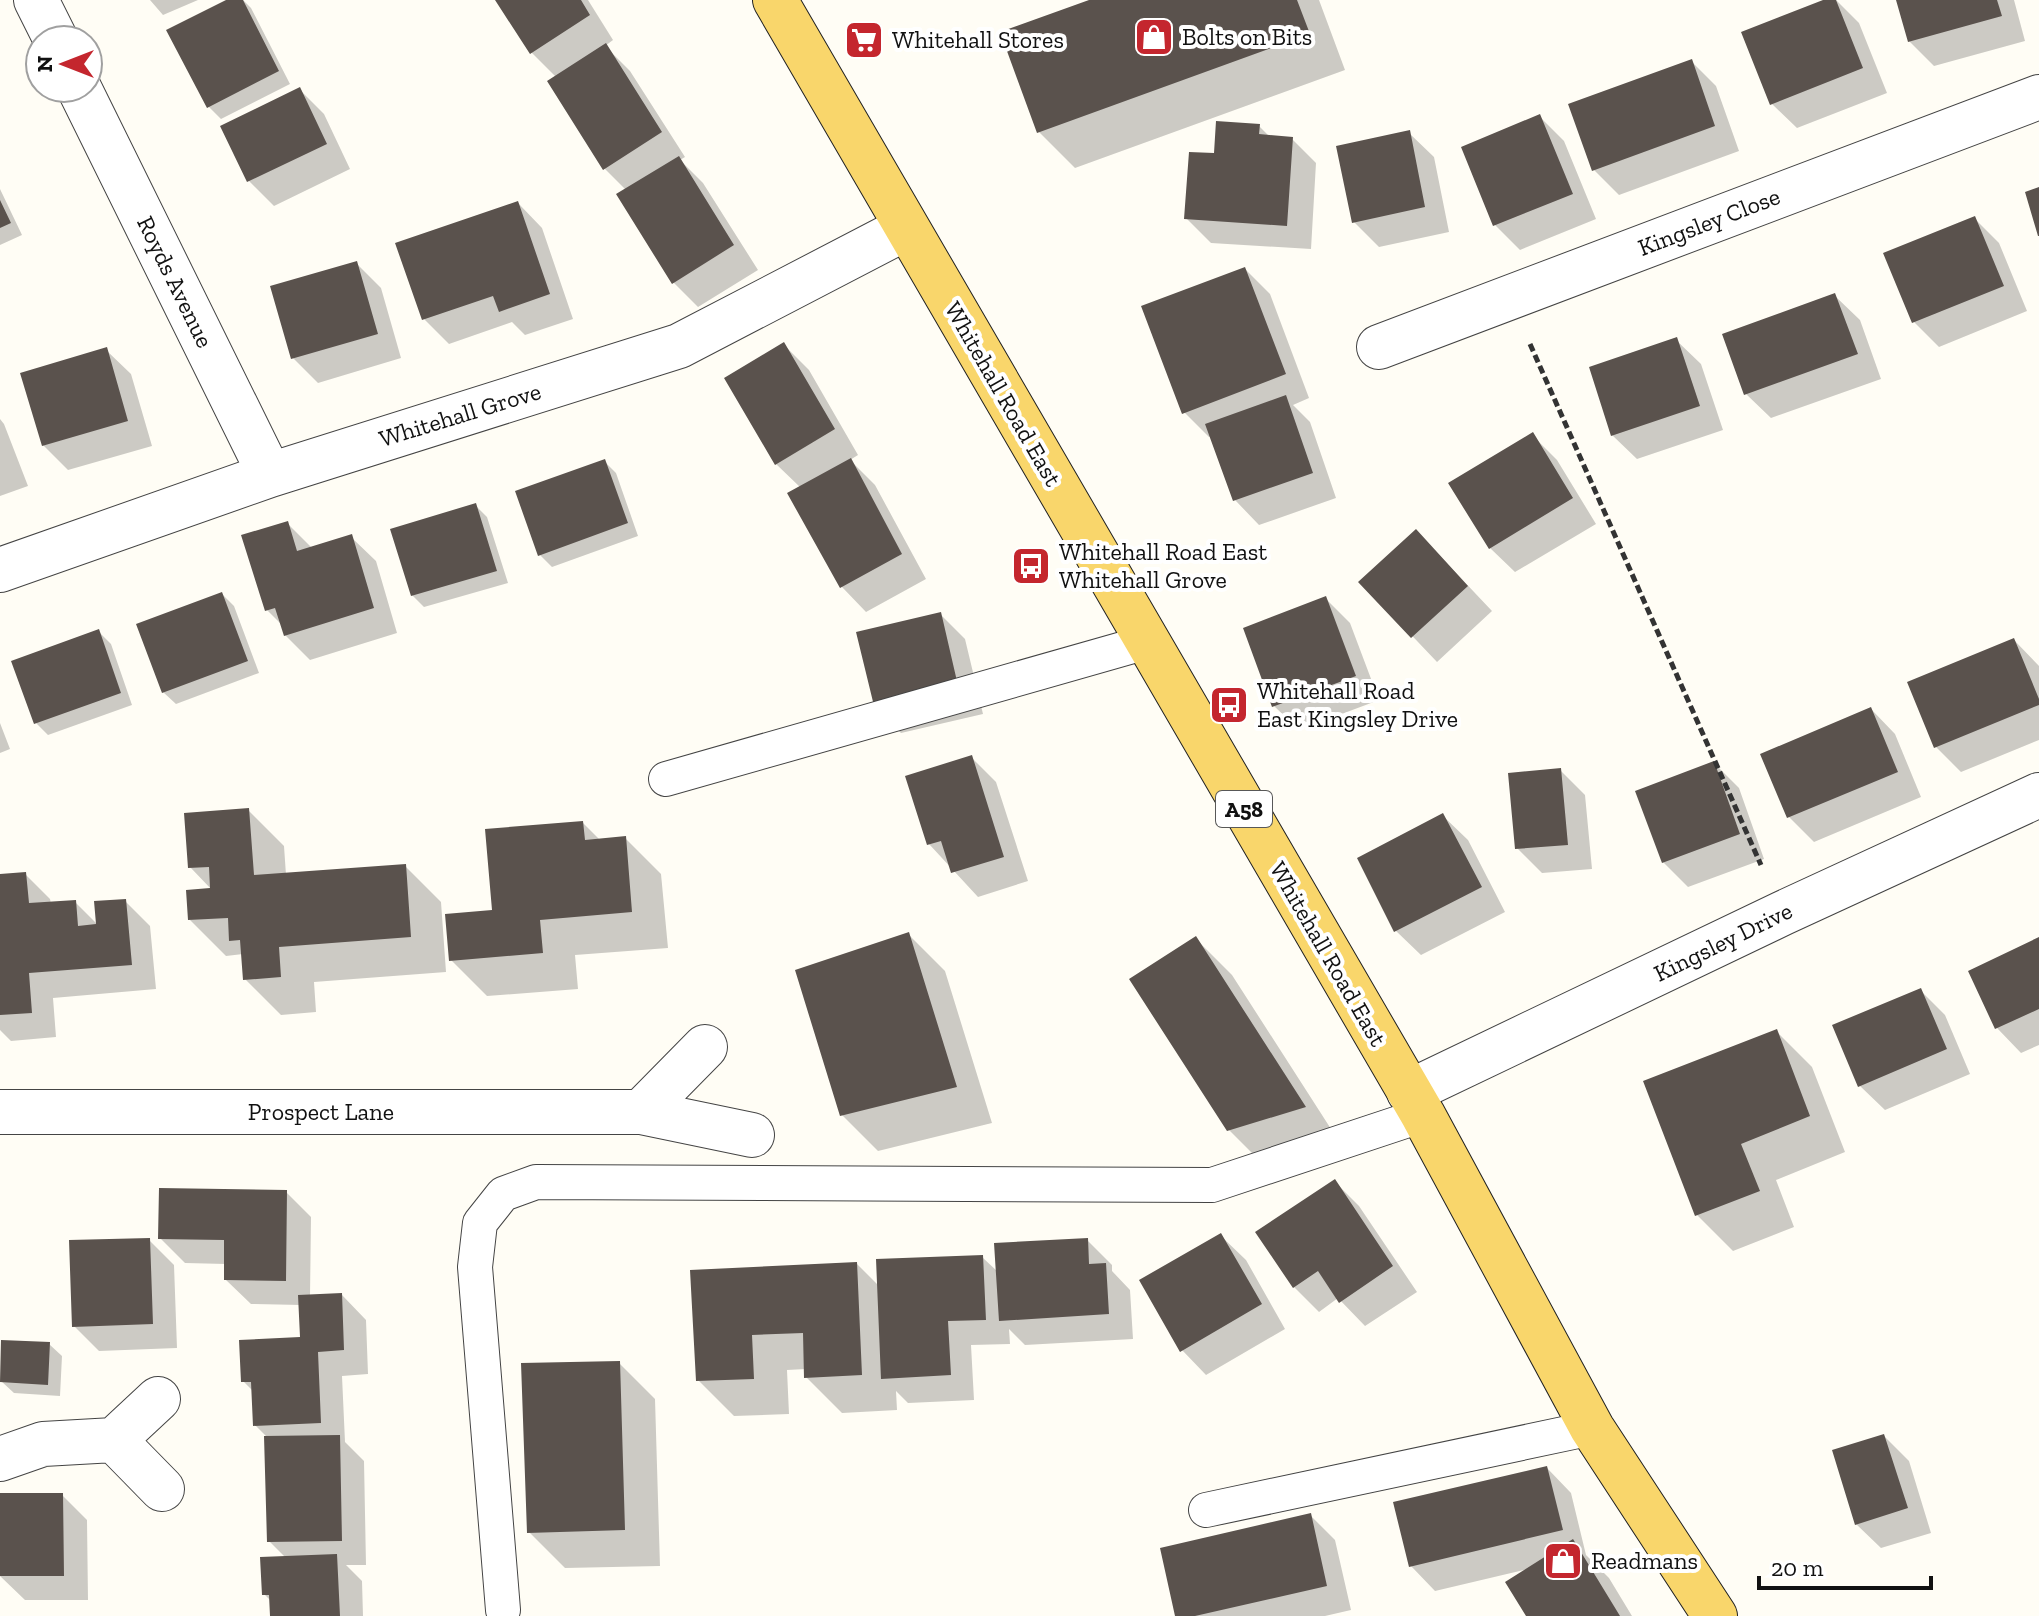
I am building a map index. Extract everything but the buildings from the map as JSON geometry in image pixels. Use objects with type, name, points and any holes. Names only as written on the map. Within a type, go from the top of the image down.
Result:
[{"type":"main road","name":"Whitehall Road East","points":[[775,0],[1416,1104],[1592,1428],[1715,1616]]},
{"type":"street","points":[[36,0],[48,24]]},
{"type":"street","name":"Kingsley Close","points":[[1379,347],[2039,97]]},
{"type":"street","name":"Royds Avenue","points":[[87,104],[270,475]]},
{"type":"street","name":"Whitehall Grove","points":[[0,570],[270,475],[679,346],[906,228]]},
{"type":"street","name":"Kingsley Drive","points":[[1416,1104],[1783,913],[2039,795]]},
{"type":"street","points":[[641,1112],[705,1047]]},
{"type":"street","name":"Prospect Lane","points":[[0,1112],[641,1112],[752,1135]]},
{"type":"street","points":[[0,1459],[43,1444],[114,1440],[158,1399]]},
{"type":"street","points":[[114,1440],[162,1489]]},
{"type":"lane","points":[[666,779],[1147,642]]},
{"type":"lane","points":[[503,1610],[475,1267],[480,1223],[503,1194],[536,1182],[1212,1185],[1416,1104]]},
{"type":"lane","points":[[1206,1510],[1592,1428]]},
{"type":"path","points":[[1510,298],[1783,913]]},
{"type":"place","name":"Bolts on Bits","points":[[1154,37]]},
{"type":"place","name":"Whitehall Stores","points":[[864,40]]},
{"type":"place","name":"Whitehall Road East Whitehall Grove","points":[[1031,566]]},
{"type":"place","name":"Whitehall Road East Kingsley Drive","points":[[1229,705]]},
{"type":"place","name":"Readmans","points":[[1563,1561]]}]
